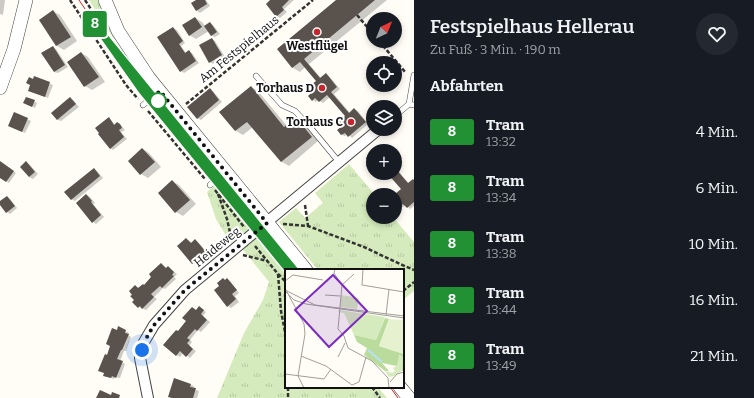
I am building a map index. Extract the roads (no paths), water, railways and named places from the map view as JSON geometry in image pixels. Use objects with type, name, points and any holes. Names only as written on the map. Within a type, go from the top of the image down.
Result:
[{"type":"street","points":[[0,88],[14,49],[26,0]]},
{"type":"street","points":[[106,0],[118,31],[149,78],[225,172],[272,223],[305,269]]},
{"type":"street","name":"Heideweg","points":[[148,398],[140,358],[144,342],[154,325],[185,290],[272,223],[304,192],[371,136]]},
{"type":"street","points":[[401,388],[409,398]]},
{"type":"lane","points":[[402,111],[411,105],[414,75]]},
{"type":"lane","points":[[256,76],[282,105],[295,111],[339,162]]},
{"type":"lane","points":[[142,105],[160,91]]},
{"type":"lane","points":[[210,184],[225,172]]},
{"type":"tram line","points":[[79,0],[134,81],[287,269]]},
{"type":"tram line","name":"8","points":[[287,269],[141,90],[93,22],[294,269]]},
{"type":"tram line","points":[[140,79],[170,117]]},
{"type":"tram line","points":[[391,388],[398,398]]},
{"type":"place","name":"Westflügel","points":[[317,32]]},
{"type":"place","name":"Torhaus D","points":[[322,88]]},
{"type":"place","name":"Torhaus C","points":[[351,122]]}]
